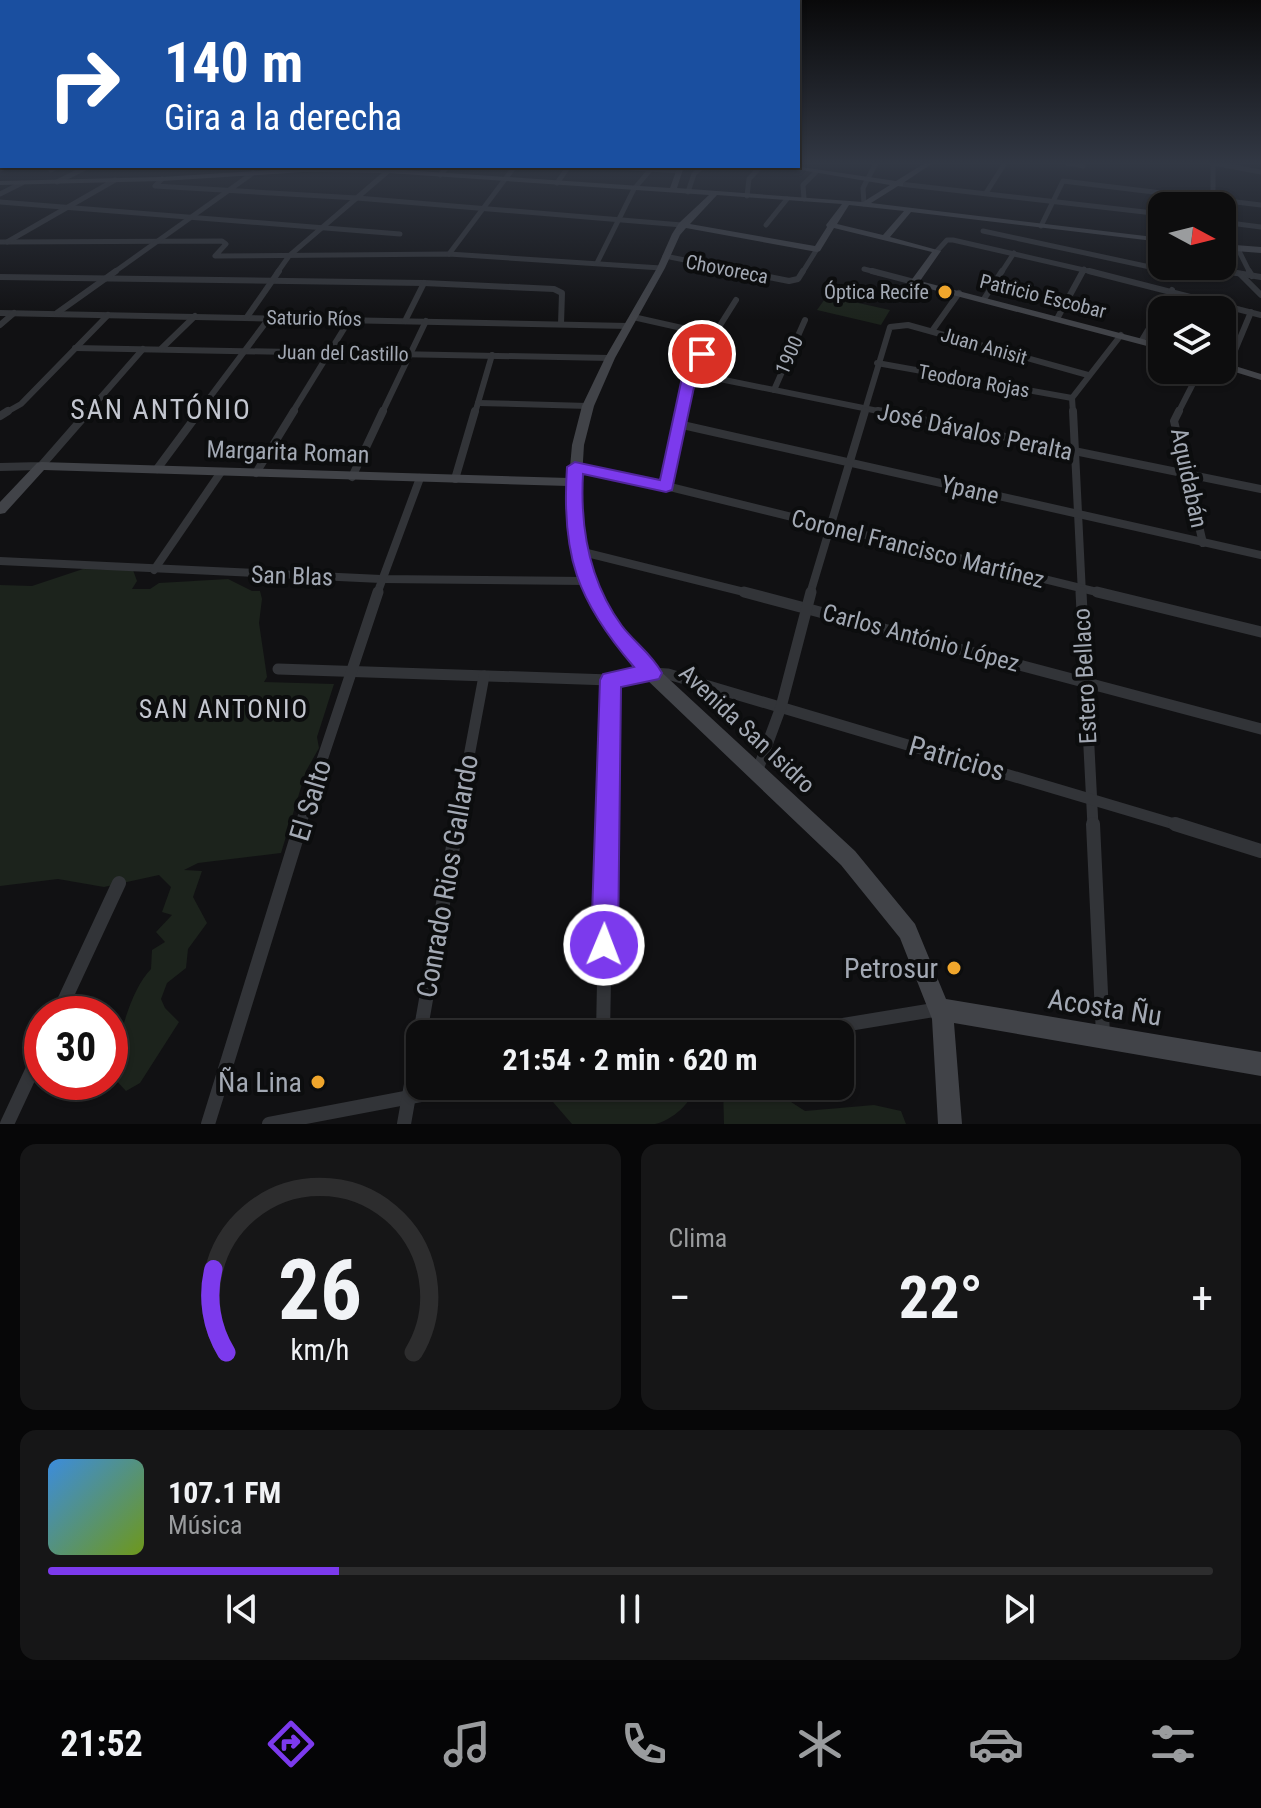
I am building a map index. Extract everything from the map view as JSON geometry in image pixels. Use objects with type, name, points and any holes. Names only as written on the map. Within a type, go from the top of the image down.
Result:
[{"type":"main road","name":"Avenida San Isidro","points":[[692,215],[682,225],[665,256],[588,406],[575,467],[573,509],[585,581],[615,631],[651,673],[848,858],[908,931],[940,1009],[950,1124]]},
{"type":"main road","points":[[682,225],[817,249],[837,215]]},
{"type":"main road","points":[[884,239],[904,215]]},
{"type":"main road","points":[[946,215],[1148,238]]},
{"type":"main road","points":[[830,225],[937,251],[914,282]]},
{"type":"main road","points":[[1238,249],[1261,250]]},
{"type":"main road","name":"Patricio Escobar","points":[[914,282],[1148,342]]},
{"type":"main road","points":[[1236,369],[1261,377]]},
{"type":"main road","points":[[0,510],[41,466]]},
{"type":"main road","name":"Margarita Roman","points":[[41,466],[574,482]]},
{"type":"main road","name":"Acosta Ñu","points":[[940,1009],[1261,1065]]},
{"type":"street","points":[[2,244],[53,215]]},
{"type":"street","points":[[163,215],[400,234]]},
{"type":"street","points":[[56,314],[195,215]]},
{"type":"street","points":[[247,317],[289,256],[336,215]]},
{"type":"street","points":[[449,254],[478,215]]},
{"type":"street","points":[[562,215],[682,225]]},
{"type":"street","points":[[597,263],[619,215]]},
{"type":"street","points":[[766,225],[774,215]]},
{"type":"street","points":[[1041,226],[1046,215]]},
{"type":"street","points":[[977,245],[985,220]]},
{"type":"street","points":[[1236,224],[1261,227]]},
{"type":"street","points":[[983,231],[1148,267]]},
{"type":"street","points":[[937,251],[949,240],[977,245],[1172,290],[1261,315]]},
{"type":"street","points":[[2,244],[225,242],[215,256],[449,254],[661,268]]},
{"type":"street","name":"Chovoreca","points":[[665,256],[789,281],[798,279],[817,249]]},
{"type":"street","points":[[1238,249],[1252,276]]},
{"type":"street","points":[[984,299],[1014,253]]},
{"type":"street","points":[[864,269],[914,282]]},
{"type":"street","points":[[1058,317],[1084,269]]},
{"type":"street","points":[[1236,273],[1261,277]]},
{"type":"street","points":[[1240,274],[1261,295]]},
{"type":"street","points":[[0,277],[424,283],[554,289],[562,293],[561,324]]},
{"type":"street","points":[[405,321],[424,283]]},
{"type":"street","points":[[1142,340],[1172,290]]},
{"type":"street","points":[[932,331],[959,293]]},
{"type":"street","points":[[666,486],[690,373],[736,300]]},
{"type":"street","points":[[1236,343],[1251,312]]},
{"type":"street","name":"Saturio Ríos","points":[[0,313],[561,324],[630,322],[713,335]]},
{"type":"street","points":[[0,325],[14,313]]},
{"type":"street","points":[[0,416],[21,404],[108,315]]},
{"type":"street","points":[[161,349],[195,316]]},
{"type":"street","points":[[157,469],[270,317]]},
{"type":"street","points":[[256,473],[350,319]]},
{"type":"street","name":"1900","points":[[774,390],[805,320]]},
{"type":"street","points":[[352,477],[426,321]]},
{"type":"street","name":"Juan Anisit","points":[[877,363],[885,337],[890,327],[896,325],[932,331],[1088,375]]},
{"type":"street","points":[[1072,398],[1121,335]]},
{"type":"street","name":"Juan del Castillo","points":[[75,348],[610,358]]},
{"type":"street","points":[[41,466],[143,349]]},
{"type":"street","points":[[455,479],[492,355]]},
{"type":"street","points":[[757,772],[781,707],[806,607],[877,363]]},
{"type":"street","name":"Teodora Rojas","points":[[877,363],[1072,398]]},
{"type":"street","name":"José Dávalos Peralta","points":[[690,373],[1261,489]]},
{"type":"street","name":"Aquidabán","points":[[1193,384],[1174,421],[1203,543]]},
{"type":"street","name":"Estero Bellaco","points":[[1072,398],[1103,1035]]},
{"type":"street","points":[[478,403],[588,406]]},
{"type":"street","name":"Ypane","points":[[678,424],[1261,555]]},
{"type":"street","name":"Margarita Roman","points":[[0,467],[41,466]]},
{"type":"street","name":"Coronel Francisco Martínez","points":[[575,467],[666,486],[1261,632]]},
{"type":"street","points":[[154,570],[221,472]]},
{"type":"street","name":"El Salto","points":[[208,1124],[349,673],[420,478]]},
{"type":"street","name":"Carlos António López","points":[[579,551],[806,607],[1261,729]]},
{"type":"street","name":"San Blas","points":[[0,561],[381,579],[585,581]]},
{"type":"street","points":[[278,669],[610,680],[651,673]]},
{"type":"street","name":"Patricios","points":[[651,673],[668,674],[1091,798],[1261,853]]},
{"type":"street","name":"Conrado Rios Gallardo","points":[[421,1020],[484,676]]},
{"type":"street","points":[[603,1020],[610,680]]},
{"type":"street","points":[[66,996],[119,883]]},
{"type":"street","points":[[854,1023],[940,1009]]},
{"type":"street","points":[[7,1124],[24,1088]]},
{"type":"street","points":[[269,1124],[406,1096]]},
{"type":"street","name":"Conrado Rios Gallardo","points":[[404,1124],[407,1100]]},
{"type":"shaded area","points":[[827,296],[890,310],[881,325],[817,310]]},
{"type":"shaded area","points":[[83,569],[133,570],[137,581],[132,589],[150,589],[159,583],[228,579],[252,591],[260,591],[259,623],[267,677],[264,682],[334,684],[317,737],[319,748],[306,771],[281,853],[198,863],[184,870],[202,871],[193,897],[207,923],[188,949],[186,968],[167,983],[161,999],[179,1022],[140,1083],[128,1090],[128,1010],[151,969],[152,950],[165,942],[156,932],[172,915],[162,912],[171,887],[159,875],[104,887],[58,879],[0,886],[0,585],[32,586]]},
{"type":"shaded area","points":[[688,1100],[674,1115],[655,1124],[572,1124],[553,1102]]},
{"type":"shaded area","points":[[723,1100],[791,1100],[805,1111],[874,1105],[901,1111],[906,1124],[724,1124]]},
{"type":"place","name":"Óptica Recife","points":[[945,292]]},
{"type":"place","name":"Petrosur","points":[[954,968]]},
{"type":"place","name":"Ña Lina","points":[[318,1082]]},
{"type":"district","name":"SAN ANTÓNIO","points":[[161,409]]},
{"type":"district","name":"SAN ANTONIO","points":[[224,709]]},
{"type":"route","points":[[604,945],[610,680],[651,673],[615,631],[585,581],[573,509],[575,467],[666,486],[690,373],[702,354]]}]
